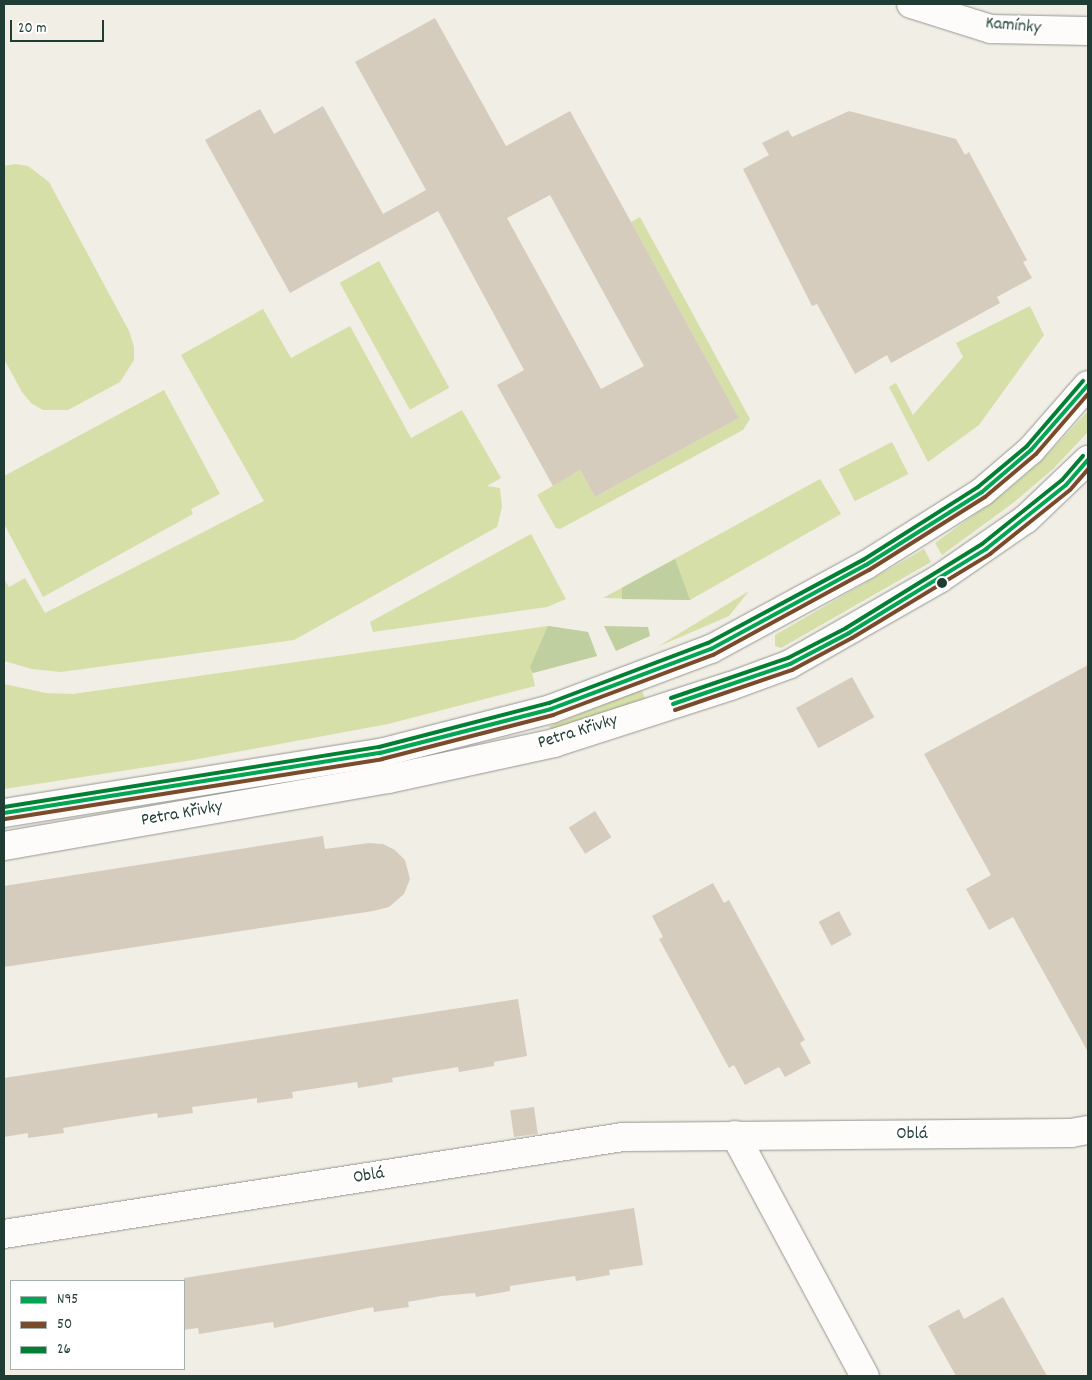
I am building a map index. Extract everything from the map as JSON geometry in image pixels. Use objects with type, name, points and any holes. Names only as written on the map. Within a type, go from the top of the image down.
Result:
[{"type":"street","name":"Kamínky","points":[[911,4],[991,29],[1088,31]]},
{"type":"street","name":"Petra Křivky","points":[[4,813],[380,753],[551,709],[711,649],[858,569],[982,492],[1031,450],[1088,385]]},
{"type":"street","name":"Petra Křivky","points":[[4,846],[397,778],[554,743],[731,686],[790,664],[939,579],[1026,519],[1088,460]]},
{"type":"street","name":"Oblá","points":[[4,1234],[623,1137],[1071,1133],[1088,1130]]},
{"type":"street","points":[[735,1135],[865,1376]]},
{"type":"green space","points":[[15,164],[28,166],[49,182],[129,331],[134,347],[134,360],[120,382],[68,410],[43,410],[31,403],[22,392],[4,359],[4,166]]},
{"type":"green space","points":[[640,217],[750,419],[743,430],[560,529],[556,528],[537,495],[580,470],[595,497],[739,418],[631,222]]},
{"type":"green space","points":[[379,261],[449,388],[410,410],[340,283]]},
{"type":"green space","points":[[1030,306],[1044,335],[979,425],[928,462],[889,387],[896,383],[913,415],[963,357],[956,343]]},
{"type":"green space","points":[[263,309],[291,358],[350,326],[411,438],[462,410],[501,478],[487,486],[500,488],[502,507],[497,527],[294,640],[61,672],[32,669],[4,661],[4,579],[9,587],[25,578],[45,613],[264,501],[181,355]]},
{"type":"green space","points":[[164,390],[220,494],[191,509],[193,514],[43,597],[4,524],[4,476]]},
{"type":"green space","points":[[1088,411],[1088,432],[1053,469],[1013,503],[942,555],[935,543],[1003,494],[1042,460]]},
{"type":"green space","points":[[892,442],[908,474],[855,501],[839,469]]},
{"type":"green space","points":[[820,479],[841,514],[690,600],[603,598]]},
{"type":"green space","points":[[531,534],[566,599],[547,607],[373,632],[370,622]]},
{"type":"green space","points":[[924,549],[931,562],[781,648],[775,646],[775,635]]},
{"type":"green space","points":[[675,559],[690,600],[622,599],[622,588]]},
{"type":"green space","points":[[749,591],[729,616],[657,647]]},
{"type":"green space","points":[[548,626],[588,632],[597,656],[532,673],[535,686],[388,724],[193,760],[4,789],[4,684],[46,693],[73,694]]},
{"type":"green space","points":[[548,626],[588,632],[597,656],[533,673],[530,667]]},
{"type":"green space","points":[[604,626],[648,627],[650,636],[616,651]]},
{"type":"green space","points":[[642,690],[647,704],[552,733],[549,726]]},
{"type":"building","points":[[435,18],[506,146],[570,111],[739,418],[595,497],[580,470],[553,486],[497,385],[524,370],[438,211],[290,293],[205,140],[260,109],[274,134],[323,106],[383,214],[426,190],[355,62]],"holes":[[[550,195],[644,366],[601,389],[507,218]]]},
{"type":"building","points":[[849,111],[956,139],[965,155],[969,152],[1027,260],[1023,262],[1032,278],[997,297],[1000,303],[891,363],[887,355],[855,374],[817,304],[812,306],[743,169],[769,155],[762,143],[788,130],[792,137]]},
{"type":"building","points":[[1088,665],[1088,1052],[1013,917],[989,930],[966,889],[991,875],[924,754]]},
{"type":"building","points":[[852,677],[874,717],[818,748],[796,708]]},
{"type":"building","points":[[595,811],[611,837],[585,854],[569,827]]},
{"type":"building","points":[[323,836],[325,849],[369,843],[383,844],[395,850],[405,860],[410,879],[404,894],[389,907],[373,911],[4,967],[4,886]]},
{"type":"building","points":[[713,883],[724,903],[729,900],[805,1040],[800,1043],[811,1063],[785,1077],[779,1067],[745,1085],[734,1065],[729,1068],[659,939],[663,937],[652,916]]},
{"type":"building","points":[[839,911],[852,935],[831,946],[819,922]]},
{"type":"building","points":[[518,999],[527,1056],[494,1062],[494,1066],[459,1072],[458,1067],[392,1078],[393,1082],[358,1088],[357,1082],[292,1092],[293,1098],[257,1103],[257,1098],[192,1107],[193,1113],[158,1118],[157,1113],[63,1128],[64,1133],[28,1138],[28,1133],[4,1137],[4,1078]]},
{"type":"building","points":[[534,1107],[538,1134],[514,1137],[510,1110]]},
{"type":"building","points":[[634,1208],[643,1265],[609,1270],[610,1275],[576,1281],[575,1276],[510,1286],[510,1291],[476,1297],[475,1293],[441,1296],[408,1302],[409,1307],[374,1312],[373,1307],[274,1328],[273,1322],[199,1334],[198,1328],[185,1330],[184,1278]]},
{"type":"building","points":[[1003,1297],[1047,1376],[956,1376],[928,1326],[959,1309],[964,1319]]},
{"type":"transit line","name":"26","points":[[4,807],[379,747],[549,703],[708,643],[863,560],[978,487],[1027,446],[1083,381]]},
{"type":"transit line","name":"N95","points":[[4,813],[380,753],[551,709],[711,649],[866,565],[982,492],[1031,450],[1088,385]]},
{"type":"transit line","name":"50","points":[[5,819],[382,759],[553,715],[713,655],[869,570],[985,497],[1036,454],[1088,394]]},
{"type":"transit line","name":"26","points":[[671,698],[788,658],[846,628],[982,544],[1062,480],[1083,456]]},
{"type":"transit line","name":"N95","points":[[673,704],[790,664],[849,633],[986,549],[1066,485],[1088,460]]},
{"type":"transit line","name":"50","points":[[675,710],[792,670],[852,638],[990,554],[1070,490],[1088,469]]}]
